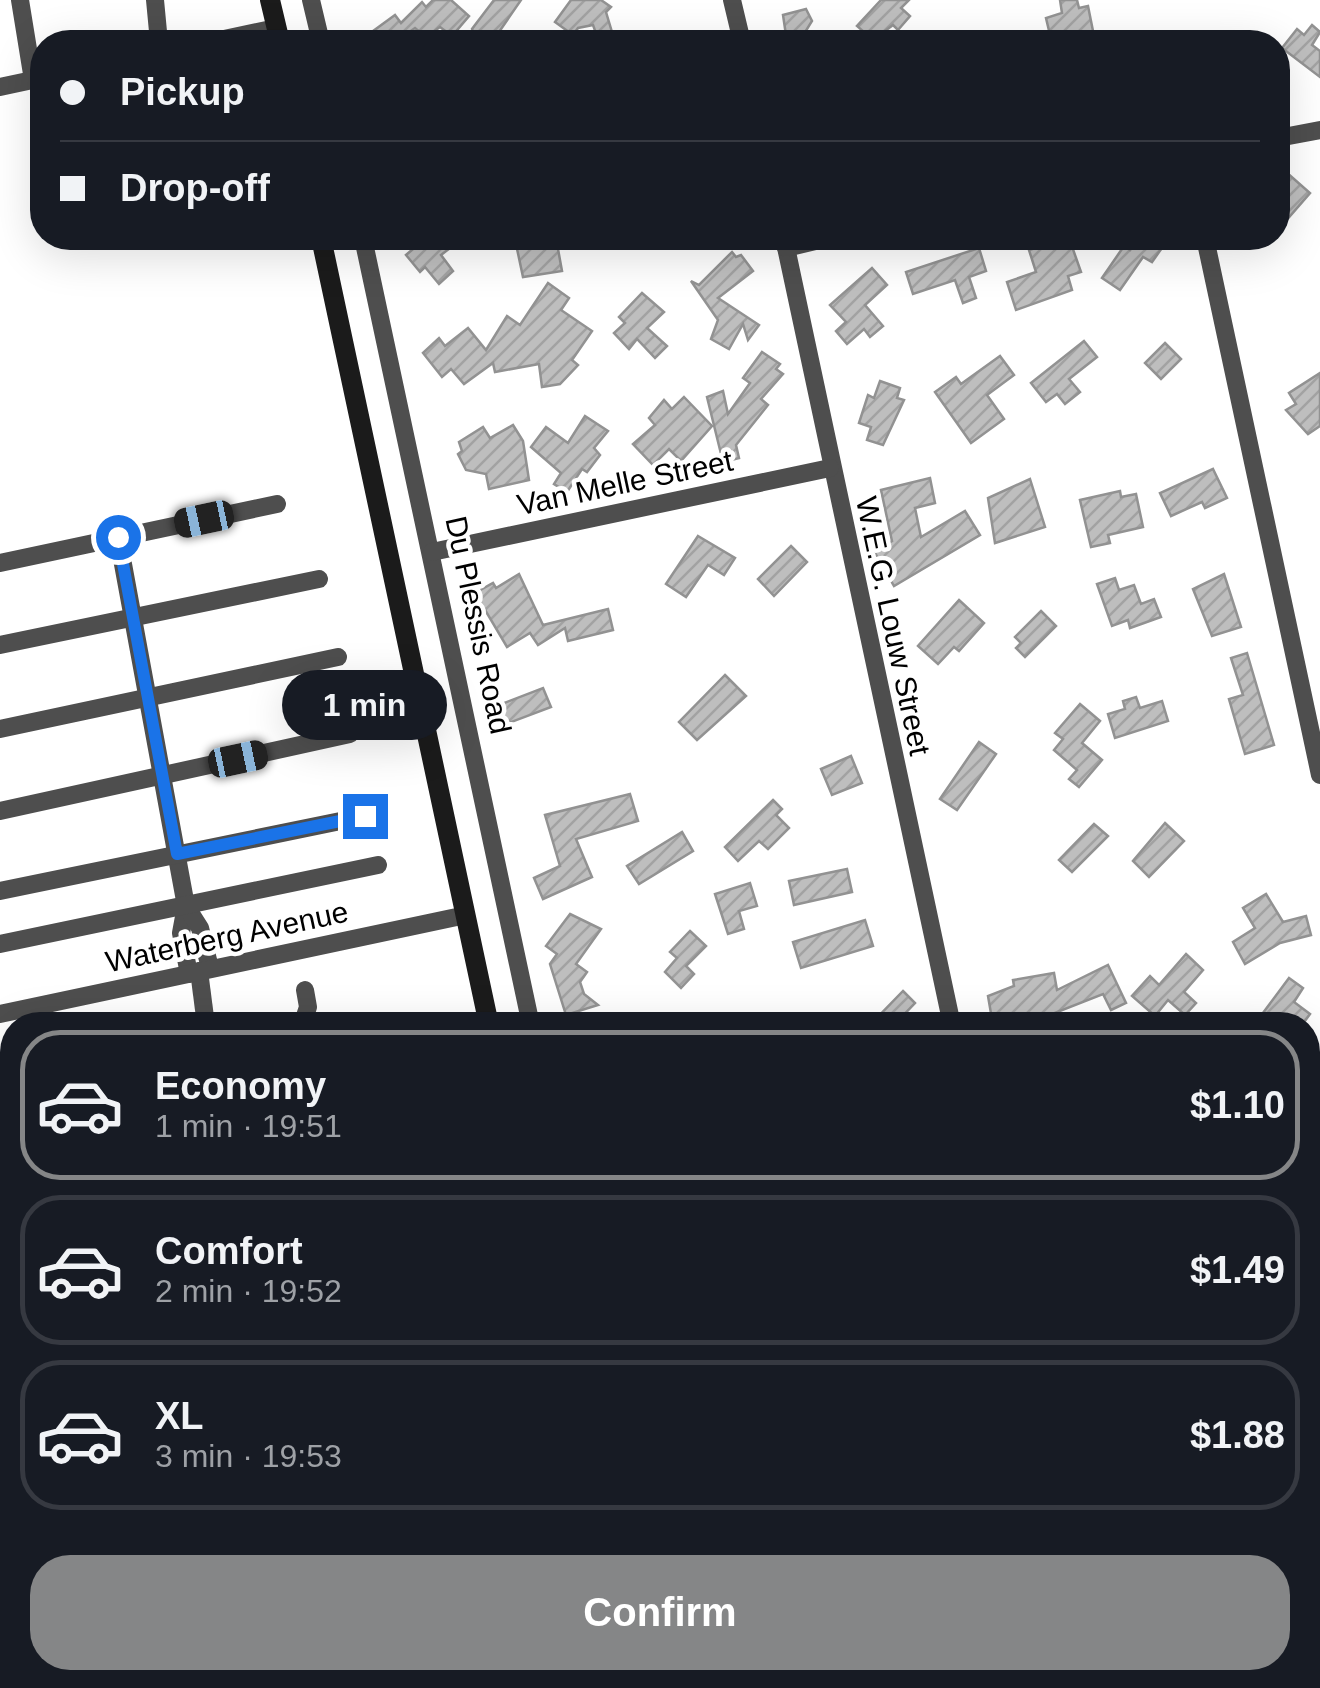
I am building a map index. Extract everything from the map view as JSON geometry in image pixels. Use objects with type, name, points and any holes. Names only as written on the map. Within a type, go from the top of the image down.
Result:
[{"type":"street","points":[[20,0],[30,44]]},
{"type":"street","points":[[156,0],[158,30]]},
{"type":"street","points":[[270,0],[277,30]]},
{"type":"street","points":[[312,0],[318,30]]},
{"type":"street","points":[[732,0],[739,30]]},
{"type":"street","points":[[0,88],[30,81]]},
{"type":"street","points":[[1290,136],[1320,130]]},
{"type":"street","points":[[324,250],[486,1012]]},
{"type":"street","name":"Du Plessis Road","points":[[367,250],[528,1012]]},
{"type":"street","name":"W.E.G. Louw Street","points":[[786,250],[949,1012]]},
{"type":"street","points":[[1208,250],[1320,775]]},
{"type":"street","name":"Van Melle Street","points":[[432,552],[830,468]]},
{"type":"street","points":[[0,563],[276,504]]},
{"type":"street","points":[[118,537],[186,906],[181,933],[200,971],[205,1012]]},
{"type":"street","points":[[0,645],[319,579]]},
{"type":"street","points":[[0,728],[338,658]]},
{"type":"street","points":[[0,811],[350,734]]},
{"type":"street","points":[[0,892],[365,816]]},
{"type":"street","points":[[0,944],[378,865]]},
{"type":"street","name":"Waterberg Avenue","points":[[9,1012],[466,915]]},
{"type":"street","points":[[304,990],[306,1012]]},
{"type":"building","points":[[433,0],[451,0],[469,16],[457,30],[440,27],[374,30],[395,15],[401,23],[422,2],[426,7]]},
{"type":"building","points":[[494,0],[521,0],[500,30],[472,29]]},
{"type":"building","points":[[571,0],[601,0],[611,7],[606,12],[611,30],[595,30],[593,25],[566,30],[555,22]]},
{"type":"building","points":[[881,0],[909,0],[901,8],[910,16],[898,30],[893,25],[886,30],[862,30],[857,26]]},
{"type":"building","points":[[1060,0],[1077,0],[1079,8],[1088,6],[1093,30],[1049,30],[1046,18],[1062,13]]},
{"type":"building","points":[[806,9],[812,21],[806,30],[785,30],[783,15]]},
{"type":"building","points":[[1312,25],[1320,32],[1312,45],[1320,51],[1320,77],[1290,54],[1290,38],[1297,29],[1304,35]]},
{"type":"building","points":[[1290,176],[1310,193],[1290,216]]},
{"type":"building","points":[[412,250],[447,250],[441,255],[453,271],[439,284],[425,267],[420,272],[406,255]]},
{"type":"building","points":[[517,250],[558,250],[562,271],[523,277]]},
{"type":"building","points":[[973,250],[980,250],[986,271],[969,277],[976,298],[963,303],[955,280],[913,294],[906,272]]},
{"type":"building","points":[[1029,250],[1073,250],[1081,272],[1068,276],[1072,290],[1016,310],[1007,282],[1036,272]]},
{"type":"building","points":[[1121,250],[1160,250],[1152,262],[1143,257],[1120,290],[1102,278]]},
{"type":"building","points":[[732,252],[736,257],[741,255],[753,271],[718,298],[759,325],[748,340],[743,324],[729,349],[711,339],[718,320],[691,281],[699,285]]},
{"type":"building","points":[[872,268],[887,285],[865,305],[883,326],[870,337],[864,329],[847,344],[836,331],[846,322],[830,305]]},
{"type":"building","points":[[548,283],[569,298],[561,310],[592,331],[572,360],[578,365],[560,384],[542,387],[539,364],[495,372],[493,363],[464,384],[451,369],[442,377],[423,353],[439,338],[445,346],[468,328],[486,350],[507,316],[520,325]]},
{"type":"building","points":[[642,293],[664,312],[647,328],[667,346],[655,358],[637,339],[629,349],[614,333],[625,323],[619,317]]},
{"type":"building","points":[[1084,341],[1097,357],[1069,379],[1080,392],[1065,404],[1057,394],[1046,402],[1031,383]]},
{"type":"building","points":[[1165,343],[1181,359],[1161,379],[1145,363]]},
{"type":"building","points":[[762,352],[780,364],[776,369],[783,374],[761,399],[768,405],[736,445],[739,458],[723,462],[707,397],[723,391],[728,414],[750,383],[743,378]]},
{"type":"building","points":[[1000,356],[1014,375],[987,395],[1004,419],[971,443],[935,392],[956,377],[961,384]]},
{"type":"building","points":[[1320,373],[1320,426],[1308,434],[1286,410],[1296,404],[1289,393]]},
{"type":"building","points":[[880,381],[900,388],[897,398],[904,400],[883,445],[867,440],[871,427],[859,423],[868,395],[874,398]]},
{"type":"building","points":[[684,397],[712,426],[681,461],[669,449],[653,465],[633,444],[655,425],[649,418],[664,400],[672,409]]},
{"type":"building","points":[[585,416],[608,431],[594,448],[600,455],[587,472],[582,469],[567,492],[554,484],[561,473],[531,447],[546,427],[568,443]]},
{"type":"building","points":[[513,425],[523,441],[529,480],[489,489],[486,474],[466,470],[458,454],[462,451],[459,442],[483,427],[490,438]]},
{"type":"building","points":[[1213,469],[1227,498],[1205,508],[1202,502],[1171,516],[1160,493]]},
{"type":"building","points":[[930,478],[935,503],[915,508],[921,537],[965,511],[980,535],[894,586],[874,551],[892,541],[881,490]]},
{"type":"building","points":[[1030,479],[1045,527],[995,543],[988,498]]},
{"type":"building","points":[[1120,491],[1121,497],[1136,494],[1143,527],[1108,535],[1110,543],[1091,547],[1080,500]]},
{"type":"building","points":[[698,536],[735,558],[724,575],[708,565],[686,597],[666,584]]},
{"type":"building","points":[[791,546],[807,562],[774,596],[758,579]]},
{"type":"building","points":[[519,574],[543,625],[608,609],[613,630],[568,641],[565,628],[538,645],[530,633],[507,647],[475,593],[493,583],[496,588]]},
{"type":"building","points":[[1224,574],[1241,627],[1212,636],[1193,589]]},
{"type":"building","points":[[1115,578],[1119,590],[1134,585],[1141,604],[1154,599],[1161,617],[1130,628],[1128,620],[1112,626],[1097,584]]},
{"type":"building","points":[[959,600],[984,623],[959,651],[954,647],[938,664],[918,646]]},
{"type":"building","points":[[1041,611],[1056,626],[1025,657],[1016,648],[1021,643],[1015,637]]},
{"type":"building","points":[[1247,653],[1274,745],[1245,754],[1229,699],[1243,695],[1231,658]]},
{"type":"building","points":[[725,675],[746,696],[697,740],[679,722]]},
{"type":"building","points":[[543,688],[551,707],[506,724],[499,705]]},
{"type":"building","points":[[1136,697],[1140,708],[1162,701],[1168,721],[1115,738],[1108,714],[1125,709],[1123,701]]},
{"type":"building","points":[[1080,704],[1100,721],[1082,743],[1102,760],[1079,787],[1069,779],[1077,770],[1054,750],[1063,739],[1055,733]]},
{"type":"building","points":[[979,742],[996,754],[957,810],[940,799]]},
{"type":"building","points":[[851,756],[862,783],[832,795],[821,769]]},
{"type":"building","points":[[630,794],[638,821],[576,839],[592,877],[543,899],[534,878],[560,866],[545,815]]},
{"type":"building","points":[[773,800],[782,809],[776,815],[789,828],[768,849],[759,841],[738,861],[725,847]]},
{"type":"building","points":[[1165,823],[1184,841],[1149,877],[1133,861]]},
{"type":"building","points":[[1094,824],[1108,836],[1072,872],[1059,860]]},
{"type":"building","points":[[682,832],[693,851],[639,884],[627,866]]},
{"type":"building","points":[[847,869],[852,892],[794,905],[789,881]]},
{"type":"building","points":[[750,883],[757,906],[739,911],[744,929],[728,934],[715,894]]},
{"type":"building","points":[[1266,894],[1283,922],[1306,916],[1311,935],[1280,943],[1245,964],[1233,942],[1255,928],[1243,908]]},
{"type":"building","points":[[570,914],[601,929],[576,964],[587,972],[580,982],[584,994],[598,1005],[565,1012],[550,964],[557,954],[546,946]]},
{"type":"building","points":[[865,920],[873,946],[801,968],[793,942]]},
{"type":"building","points":[[690,931],[706,946],[686,966],[694,974],[681,988],[665,972],[677,958],[670,952]]},
{"type":"building","points":[[1186,954],[1203,970],[1184,992],[1196,1003],[1188,1012],[1182,1012],[1168,1000],[1158,1012],[1150,1012],[1132,996],[1150,976],[1159,985]]},
{"type":"building","points":[[1108,965],[1126,1003],[1111,1010],[1103,994],[1057,1012],[991,1012],[988,996],[1014,986],[1013,980],[1054,973],[1057,990]]},
{"type":"building","points":[[1289,978],[1303,988],[1294,1002],[1307,1012],[1264,1012]]},
{"type":"building","points":[[903,991],[915,1003],[906,1012],[883,1012]]},
{"type":"route","points":[[118,537],[177,854],[365,816]]}]
